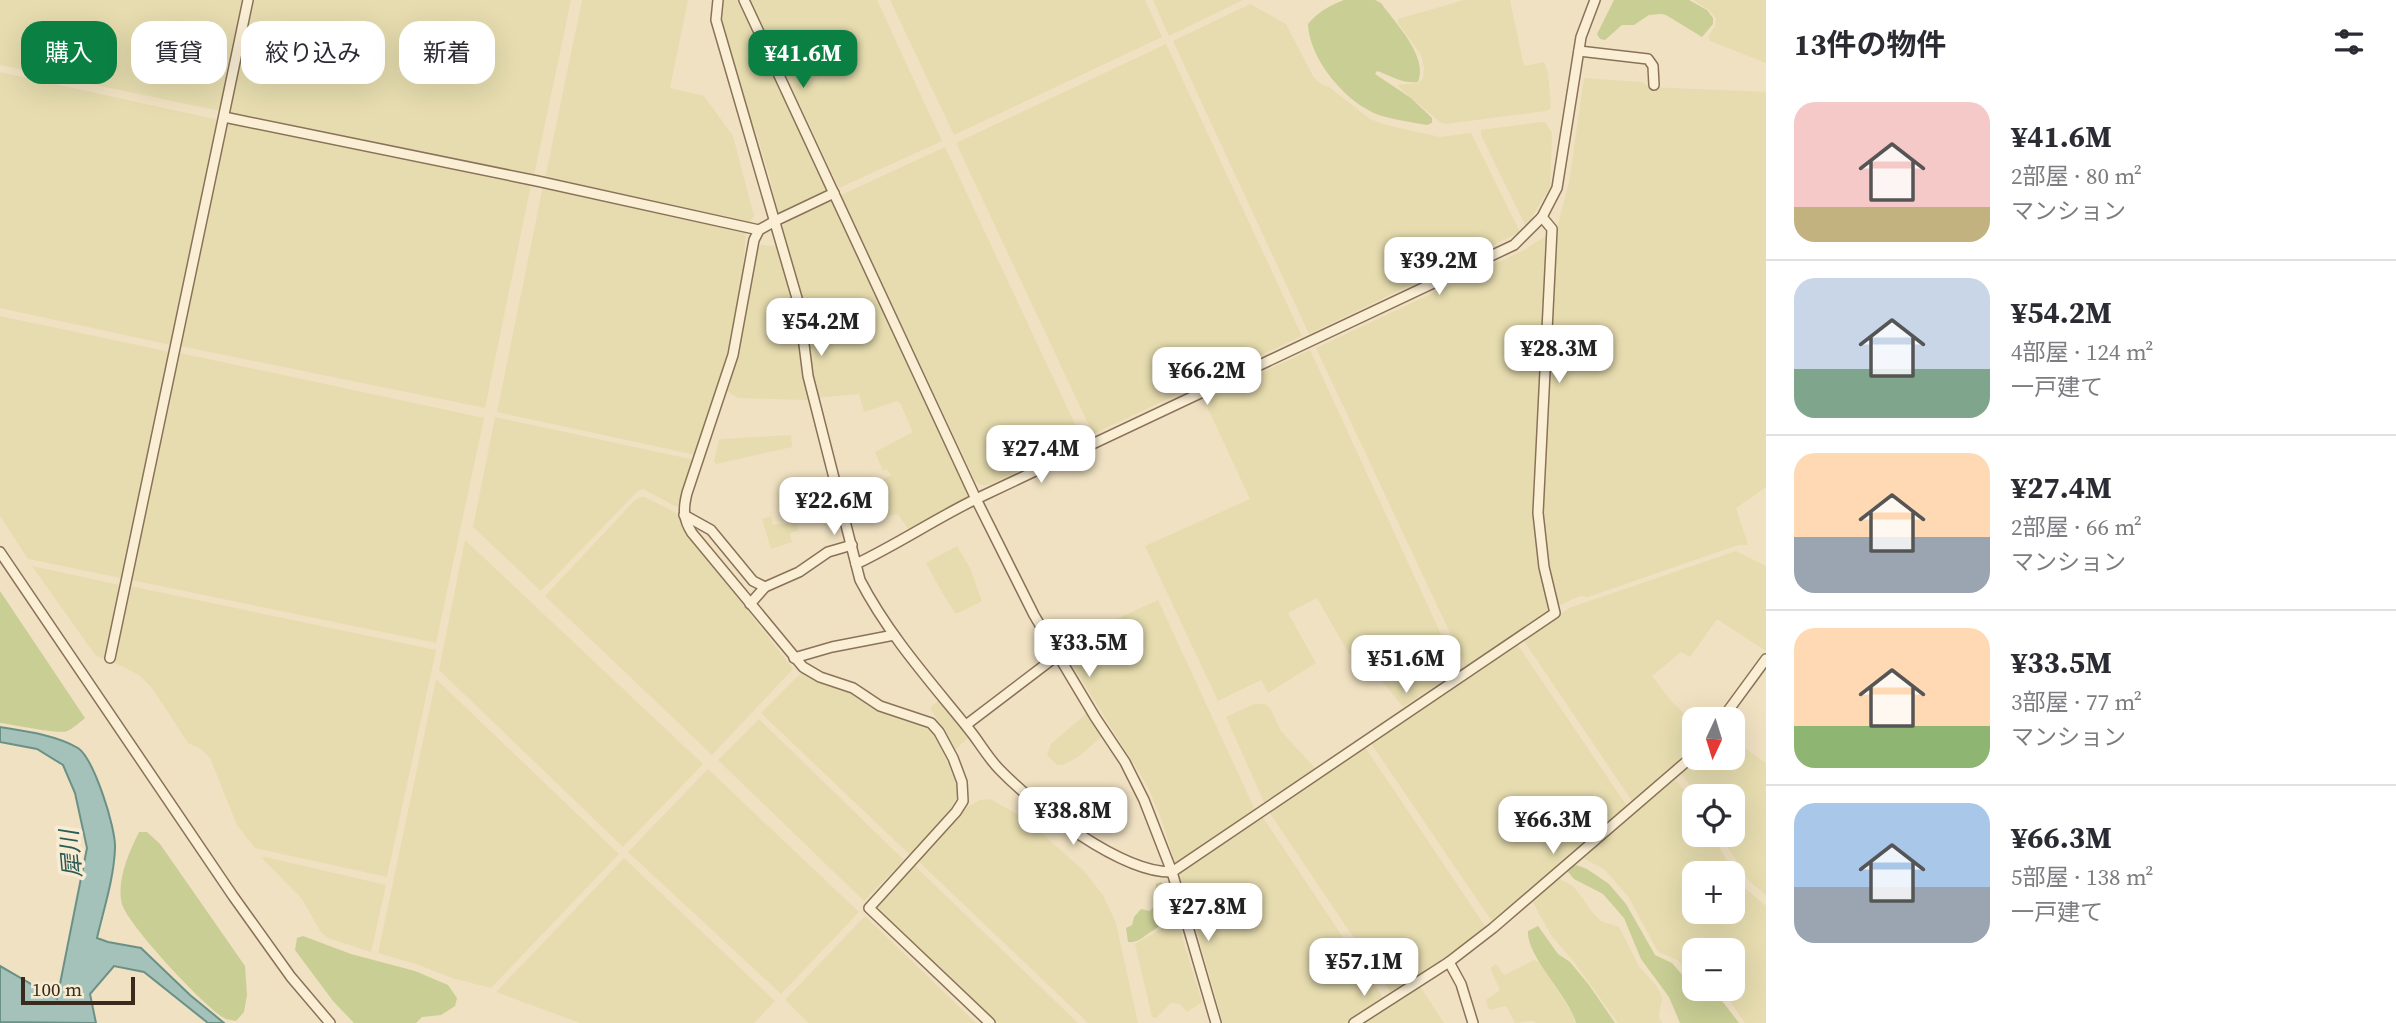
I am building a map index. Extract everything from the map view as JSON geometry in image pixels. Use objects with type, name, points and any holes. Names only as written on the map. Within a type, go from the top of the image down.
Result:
[{"type":"street","points":[[110,658],[248,0]]},
{"type":"street","points":[[718,0],[716,20],[799,305],[808,376],[860,580],[874,607],[894,635],[997,768],[1039,806],[1102,848],[1157,872],[1172,872],[1555,613],[1544,568],[1538,513],[1552,229],[1542,217]]},
{"type":"street","points":[[744,0],[976,499],[1034,615],[1125,762],[1144,800],[1172,872],[1216,1023]]},
{"type":"street","points":[[856,564],[894,546],[951,511],[1514,245],[1542,217],[1552,200],[1561,168],[1581,37],[1595,0]]},
{"type":"street","points":[[1579,51],[1648,60],[1653,66],[1654,85]]},
{"type":"street","points":[[224,117],[759,230]]},
{"type":"street","points":[[834,193],[759,230],[749,258],[733,355],[687,493],[684,521],[807,670],[853,688],[880,706],[931,723],[939,732],[962,782],[963,801],[957,813],[869,908],[990,1023]]},
{"type":"street","points":[[684,515],[711,530],[757,585],[765,587]]},
{"type":"street","points":[[750,604],[765,587],[799,572],[828,552],[852,545]]},
{"type":"street","points":[[0,552],[233,896],[291,977],[330,1023]]},
{"type":"street","points":[[794,657],[894,635]]},
{"type":"street","points":[[965,725],[1058,655]]},
{"type":"street","points":[[1731,707],[1766,659]]},
{"type":"street","points":[[1354,1023],[1449,962],[1493,928],[1682,765]]},
{"type":"street","points":[[1449,962],[1461,984],[1473,1023]]},
{"type":"shaded area","points":[[0,0],[243,0],[227,77],[227,21],[131,21],[131,84],[226,84],[220,111],[91,84],[117,84],[117,21],[21,21],[21,69],[0,65]]},
{"type":"shaded area","points":[[253,0],[571,0],[534,176],[229,114],[241,57],[241,84],[385,84],[385,21],[249,21]]},
{"type":"shaded area","points":[[582,0],[688,0],[670,88],[704,96],[733,136],[754,216],[750,222],[705,216],[545,179]]},
{"type":"shaded area","points":[[720,0],[738,0],[827,189],[825,194],[778,215],[770,178],[755,129],[745,109],[734,63],[720,23]]},
{"type":"shaded area","points":[[751,0],[877,0],[942,141],[839,188]]},
{"type":"shaded area","points":[[890,0],[1145,0],[1162,37],[954,135]]},
{"type":"shaded area","points":[[1153,0],[1243,0],[1169,36]]},
{"type":"shaded area","points":[[1464,0],[1510,0],[1524,66],[1544,62],[1548,72],[1551,108],[1546,111],[1446,124],[1441,123],[1401,89],[1398,85],[1419,83],[1423,78],[1424,68],[1421,55],[1398,23],[1398,19]]},
{"type":"shaded area","points":[[1693,0],[1766,0],[1766,63],[1710,41],[1708,37],[1715,26],[1716,18]]},
{"type":"shaded area","points":[[1250,4],[1286,24],[1314,78],[1370,119],[1440,137],[1471,133],[1520,232],[1309,334],[1173,41]]},
{"type":"shaded area","points":[[1166,44],[1302,336],[1093,434],[956,143]]},
{"type":"shaded area","points":[[0,72],[21,77],[21,84],[55,84],[219,120],[171,345],[0,308]]},
{"type":"shaded area","points":[[1584,78],[1642,82],[1650,87],[1766,92],[1766,487],[1736,508],[1748,545],[1738,545],[1588,597],[1580,596],[1560,605],[1554,595],[1541,494],[1558,224],[1569,182]]},
{"type":"shaded area","points":[[227,121],[531,185],[485,408],[180,346]]},
{"type":"shaded area","points":[[1545,122],[1552,133],[1550,187],[1526,227],[1481,135],[1481,130]]},
{"type":"shaded area","points":[[945,147],[1081,437],[1076,443],[989,485],[975,481],[841,195]]},
{"type":"shaded area","points":[[543,186],[746,231],[742,285],[731,341],[696,455],[497,412]]},
{"type":"shaded area","points":[[830,202],[834,204],[968,491],[967,498],[910,532],[898,514],[880,517],[872,515],[865,507],[848,513],[843,500],[891,475],[887,469],[883,471],[875,452],[913,432],[901,405],[898,401],[864,412],[859,394],[817,398],[804,306],[782,227],[788,221]]},
{"type":"shaded area","points":[[1547,235],[1533,490],[1540,567],[1548,613],[1466,667],[1316,348],[1524,250]]},
{"type":"shaded area","points":[[757,245],[777,246],[795,308],[805,384],[811,397],[808,400],[738,398],[727,391],[738,352]]},
{"type":"shaded area","points":[[0,316],[170,352],[121,578],[28,559],[0,516]]},
{"type":"shaded area","points":[[1310,350],[1458,671],[1403,707],[1374,671],[1348,652],[1317,598],[1288,613],[1316,663],[1268,693],[1261,680],[1218,701],[1145,546],[1250,499],[1204,400]]},
{"type":"shaded area","points":[[180,353],[484,418],[436,643],[131,580]]},
{"type":"shaded area","points":[[495,417],[690,459],[693,461],[680,506],[643,489],[638,491],[541,591],[473,527]]},
{"type":"shaded area","points":[[791,435],[792,447],[716,464],[714,461],[719,440]]},
{"type":"shaded area","points":[[641,497],[680,515],[681,523],[692,539],[793,669],[712,755],[545,596],[635,500]]},
{"type":"shaded area","points":[[771,516],[773,525],[796,522],[798,531],[790,533],[792,542],[771,549],[762,519]]},
{"type":"shaded area","points":[[465,540],[703,764],[623,847],[439,670]]},
{"type":"shaded area","points":[[957,546],[970,568],[982,601],[955,613],[926,563]]},
{"type":"shaded area","points":[[1736,551],[1766,566],[1766,651],[1717,619],[1690,657],[1681,652],[1652,676],[1682,712],[1682,757],[1632,801],[1524,641],[1569,608]]},
{"type":"shaded area","points":[[32,566],[120,585],[105,659],[96,656]]},
{"type":"shaded area","points":[[130,586],[436,650],[387,877],[255,848],[237,825],[210,758],[201,749],[188,743],[152,688],[139,675],[113,662]]},
{"type":"shaded area","points":[[1158,600],[1255,810],[1176,866],[1148,787],[1060,645]]},
{"type":"shaded area","points":[[1517,644],[1627,806],[1493,923],[1370,742]]},
{"type":"shaded area","points":[[802,672],[850,691],[882,713],[927,727],[937,738],[958,794],[947,815],[911,856],[761,713]]},
{"type":"shaded area","points":[[436,679],[619,854],[491,988],[378,953]]},
{"type":"shaded area","points":[[940,699],[971,735],[955,750],[930,708]]},
{"type":"shaded area","points":[[1254,704],[1265,704],[1270,708],[1281,731],[1316,769],[1264,802],[1226,717]]},
{"type":"shaded area","points":[[1089,714],[1102,736],[1078,757],[1063,765],[1057,765],[1047,755],[1051,744]]},
{"type":"shaded area","points":[[759,719],[904,860],[864,901],[718,760]]},
{"type":"shaded area","points":[[1365,747],[1487,929],[1391,993],[1269,812]]},
{"type":"shaded area","points":[[1745,748],[1766,763],[1766,895],[1745,875],[1745,861],[1736,861],[1728,847],[1745,847],[1745,784],[1690,784],[1681,774],[1686,770],[1745,770]]},
{"type":"shaded area","points":[[708,769],[859,912],[781,994],[628,852]]},
{"type":"shaded area","points":[[1675,780],[1682,788],[1682,847],[1719,847],[1727,861],[1682,861],[1682,924],[1745,924],[1745,888],[1766,906],[1766,1023],[1745,1023],[1730,1001],[1745,1001],[1745,938],[1682,938],[1682,965],[1678,960],[1658,952],[1628,896],[1604,869],[1583,858],[1583,855]]},
{"type":"shaded area","points":[[990,799],[1026,819],[1083,870],[1103,895],[1116,923],[1138,1023],[1088,1023],[917,860],[963,809],[980,800]]},
{"type":"shaded area","points":[[1262,816],[1384,999],[1347,1023],[1223,1023],[1196,929],[1210,926],[1207,916],[1192,919],[1178,873]]},
{"type":"shaded area","points":[[262,858],[386,885],[371,952],[328,938],[321,932],[302,899]]},
{"type":"shaded area","points":[[624,858],[775,1001],[754,1023],[580,1023],[496,992]]},
{"type":"shaded area","points":[[913,864],[1078,1023],[997,1023],[876,909],[878,902]]},
{"type":"shaded area","points":[[1558,878],[1573,886],[1601,921],[1619,927],[1640,968],[1656,985],[1662,998],[1659,1017],[1662,1023],[1618,1023],[1551,935],[1532,901]]},
{"type":"shaded area","points":[[865,916],[976,1023],[809,1023],[785,1000]]},
{"type":"shaded area","points":[[1177,920],[1202,1002],[1187,1012],[1180,1004],[1171,1003],[1156,1018],[1152,1017],[1135,944]]},
{"type":"shaded area","points":[[1534,960],[1540,963],[1572,1013],[1575,1023],[1515,1023],[1506,1006],[1490,1010],[1488,1008],[1486,1000],[1500,990],[1490,968],[1496,964],[1504,975]]},
{"type":"shaded area","points":[[1419,985],[1444,1023],[1363,1023]]},
{"type":"green space","points":[[1344,0],[1375,0],[1381,3],[1402,30],[1419,62],[1418,82],[1402,81],[1377,71],[1375,74],[1411,98],[1432,118],[1432,123],[1427,125],[1397,120],[1367,109],[1342,90],[1322,65],[1310,37],[1308,24],[1324,10]]},
{"type":"green space","points":[[1614,0],[1689,0],[1707,10],[1713,18],[1713,24],[1702,37],[1666,15],[1649,15],[1634,25],[1622,25],[1605,40],[1600,39],[1597,34]]},
{"type":"green space","points":[[0,591],[85,718],[69,730],[55,732],[0,723]]},
{"type":"green space","points":[[139,832],[147,832],[160,844],[245,966],[247,995],[244,1012],[236,1021],[226,1019],[202,1000],[152,947],[127,914],[122,904],[122,876]]},
{"type":"green space","points":[[1576,865],[1587,869],[1609,884],[1626,904],[1655,955],[1672,963],[1682,975],[1682,1001],[1722,1001],[1739,1023],[1680,1023],[1669,997],[1641,959],[1624,918],[1603,894],[1574,879],[1568,872],[1569,868]]},
{"type":"green space","points":[[1161,882],[1166,888],[1171,909],[1167,918],[1142,938],[1128,942],[1126,928],[1132,925],[1134,917],[1141,909],[1150,911],[1154,906],[1156,884]]},
{"type":"green space","points":[[1538,926],[1558,954],[1570,962],[1589,985],[1615,1023],[1576,1023],[1529,941],[1528,931]]},
{"type":"green space","points":[[303,936],[351,954],[415,971],[448,985],[457,998],[455,1006],[441,1015],[422,1017],[416,1023],[354,1023],[333,1001],[295,950],[297,938]]},
{"type":"water","points":[[0,727],[60,740],[78,748],[84,755],[103,795],[112,825],[115,848],[113,870],[97,938],[141,948],[224,1023],[208,1023],[144,972],[114,966],[90,994],[96,1023],[0,1022],[0,966],[57,999],[87,848],[75,793],[63,765],[37,749],[0,742]]},
{"type":"water label","name":"犀川","points":[[71,854]]}]
